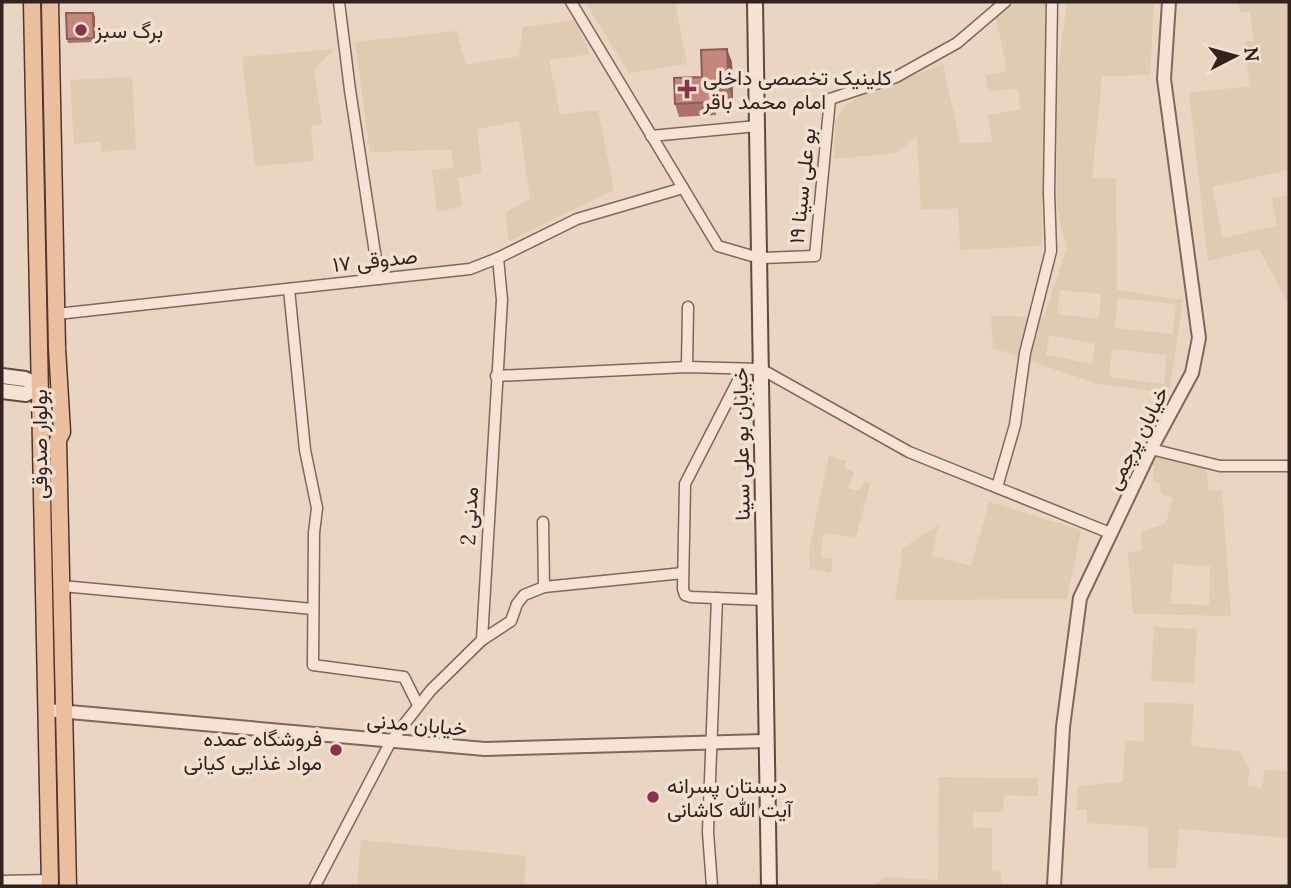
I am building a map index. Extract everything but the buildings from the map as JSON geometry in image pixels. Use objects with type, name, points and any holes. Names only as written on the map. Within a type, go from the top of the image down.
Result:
[{"type":"main road","name":"بولوار صدوقی","points":[[32,2],[33,390],[41,412],[50,883]]},
{"type":"main road","name":"بولوار صدوقی","points":[[50,2],[57,348],[62,432],[58,439],[68,886]]},
{"type":"main road","name":"خیابان بو علی سینا","points":[[755,2],[769,886]]},
{"type":"main road","points":[[33,390],[53,363],[57,348]]},
{"type":"main road","points":[[2,376],[25,379],[33,390],[54,403],[55,432],[58,439]]},
{"type":"main road","points":[[2,391],[33,390]]},
{"type":"main road","points":[[46,653],[64,653]]},
{"type":"street","points":[[340,2],[350,90],[379,279]]},
{"type":"street","points":[[571,2],[718,246],[759,258]]},
{"type":"street","name":"بو علی سینا ۱۹","points":[[759,258],[816,256],[830,99],[896,77],[957,43],[1005,2]]},
{"type":"street","points":[[997,487],[1015,425],[1025,353],[1051,251],[1049,191],[1052,2]]},
{"type":"street","name":"خیابان پرچمی","points":[[1054,886],[1063,727],[1080,598],[1151,449],[1192,373],[1199,338],[1164,79],[1169,2]]},
{"type":"street","points":[[652,136],[757,125]]},
{"type":"street","name":"صدوقی ۱۷","points":[[57,314],[470,269],[577,219],[683,188]]},
{"type":"street","name":"مدنی 2","points":[[482,640],[502,300],[498,258]]},
{"type":"street","points":[[289,289],[305,450],[317,508],[313,665],[404,677],[418,705]]},
{"type":"street","points":[[687,367],[688,307]]},
{"type":"street","points":[[496,376],[687,367],[761,369],[909,452],[1110,533]]},
{"type":"street","points":[[744,369],[685,484],[683,573],[685,595],[765,600]]},
{"type":"street","points":[[1151,449],[1220,466],[1289,466]]},
{"type":"street","points":[[543,522],[544,587]]},
{"type":"street","points":[[315,886],[391,741],[418,705],[447,674],[482,640],[511,621],[517,604],[524,595],[544,587],[683,573]]},
{"type":"street","points":[[62,586],[313,609]]},
{"type":"street","points":[[712,886],[708,832],[717,598]]},
{"type":"street","name":"خیابان مدنی","points":[[46,702],[485,749],[767,741]]},
{"type":"street","points":[[2,881],[50,883]]},
{"type":"shaded area","points":[[585,2],[675,2],[687,64],[629,73]]},
{"type":"shaded area","points":[[1015,2],[1046,2],[1042,246],[960,250],[958,208],[921,210],[917,136],[896,153],[834,159],[835,121],[845,105],[860,96],[943,64],[960,143],[992,142],[988,115],[1020,110],[1018,89],[988,91],[985,76],[1007,71],[996,18]]},
{"type":"shaded area","points":[[1067,2],[1154,2],[1150,75],[1102,76],[1092,178],[1116,179],[1117,290],[1183,300],[1170,388],[1155,391],[1098,384],[993,348],[991,316],[1044,317],[1067,247],[1057,210],[1057,79]],"holes":[[[1060,290],[1101,294],[1099,319],[1057,314]],[[1118,298],[1176,304],[1173,334],[1115,328]],[[1049,335],[1095,344],[1092,364],[1046,355]],[[1112,349],[1167,355],[1164,384],[1109,377]]]},
{"type":"shaded area","points":[[1238,2],[1289,2],[1289,175],[1288,170],[1212,187],[1223,238],[1277,226],[1272,199],[1289,195],[1289,305],[1259,249],[1208,261],[1189,93],[1250,86],[1244,42],[1254,41],[1250,12],[1241,12]]},
{"type":"shaded area","points":[[575,20],[590,54],[549,60],[560,114],[598,110],[614,190],[509,241],[505,213],[530,199],[519,121],[477,129],[482,173],[458,178],[462,206],[437,212],[432,169],[453,168],[451,150],[370,152],[355,42],[457,31],[466,65],[519,56],[523,27]]},
{"type":"shaded area","points":[[334,49],[314,69],[322,124],[311,126],[314,161],[255,166],[242,57]]},
{"type":"shaded area","points":[[132,77],[136,149],[102,152],[101,142],[74,144],[70,80]]},
{"type":"shaded area","points":[[829,456],[846,461],[845,468],[854,472],[848,488],[858,491],[865,481],[870,484],[856,537],[823,533],[821,557],[832,559],[831,573],[810,568],[809,550]]},
{"type":"shaded area","points":[[1154,456],[1206,466],[1209,491],[1222,491],[1231,616],[1133,614],[1128,552],[1142,551],[1141,532],[1166,523],[1173,498],[1161,494],[1160,483],[1153,482]],"holes":[[[1173,564],[1210,566],[1209,605],[1171,604]]]},
{"type":"shaded area","points":[[989,502],[1081,530],[1067,599],[895,600],[903,548],[938,525],[932,556],[971,566]]},
{"type":"shaded area","points":[[1154,627],[1197,629],[1194,683],[1151,681]]},
{"type":"shaded area","points":[[1144,702],[1194,704],[1191,746],[1239,751],[1250,769],[1247,786],[1262,788],[1265,769],[1289,772],[1289,838],[1179,829],[1176,868],[1148,868],[1148,827],[1087,823],[1087,810],[1077,810],[1078,786],[1123,782],[1125,740],[1144,742]]},
{"type":"shaded area","points":[[939,777],[1038,778],[1038,796],[1004,795],[1003,812],[973,812],[973,827],[992,828],[992,871],[1001,872],[1001,886],[873,886],[885,877],[938,880]]},
{"type":"shaded area","points":[[361,840],[526,856],[524,886],[357,886]]},
{"type":"place","name":"برگ سبز","points":[[81,30]]},
{"type":"place","name":"کلینیک تخصصی داخلی امام محمد باقر","points":[[687,89]]},
{"type":"place","name":"فروشگاه عمده مواد غذایی کیانی","points":[[336,750]]},
{"type":"place","name":"دبستان پسرانه آیت الله کاشانی","points":[[653,797]]}]
